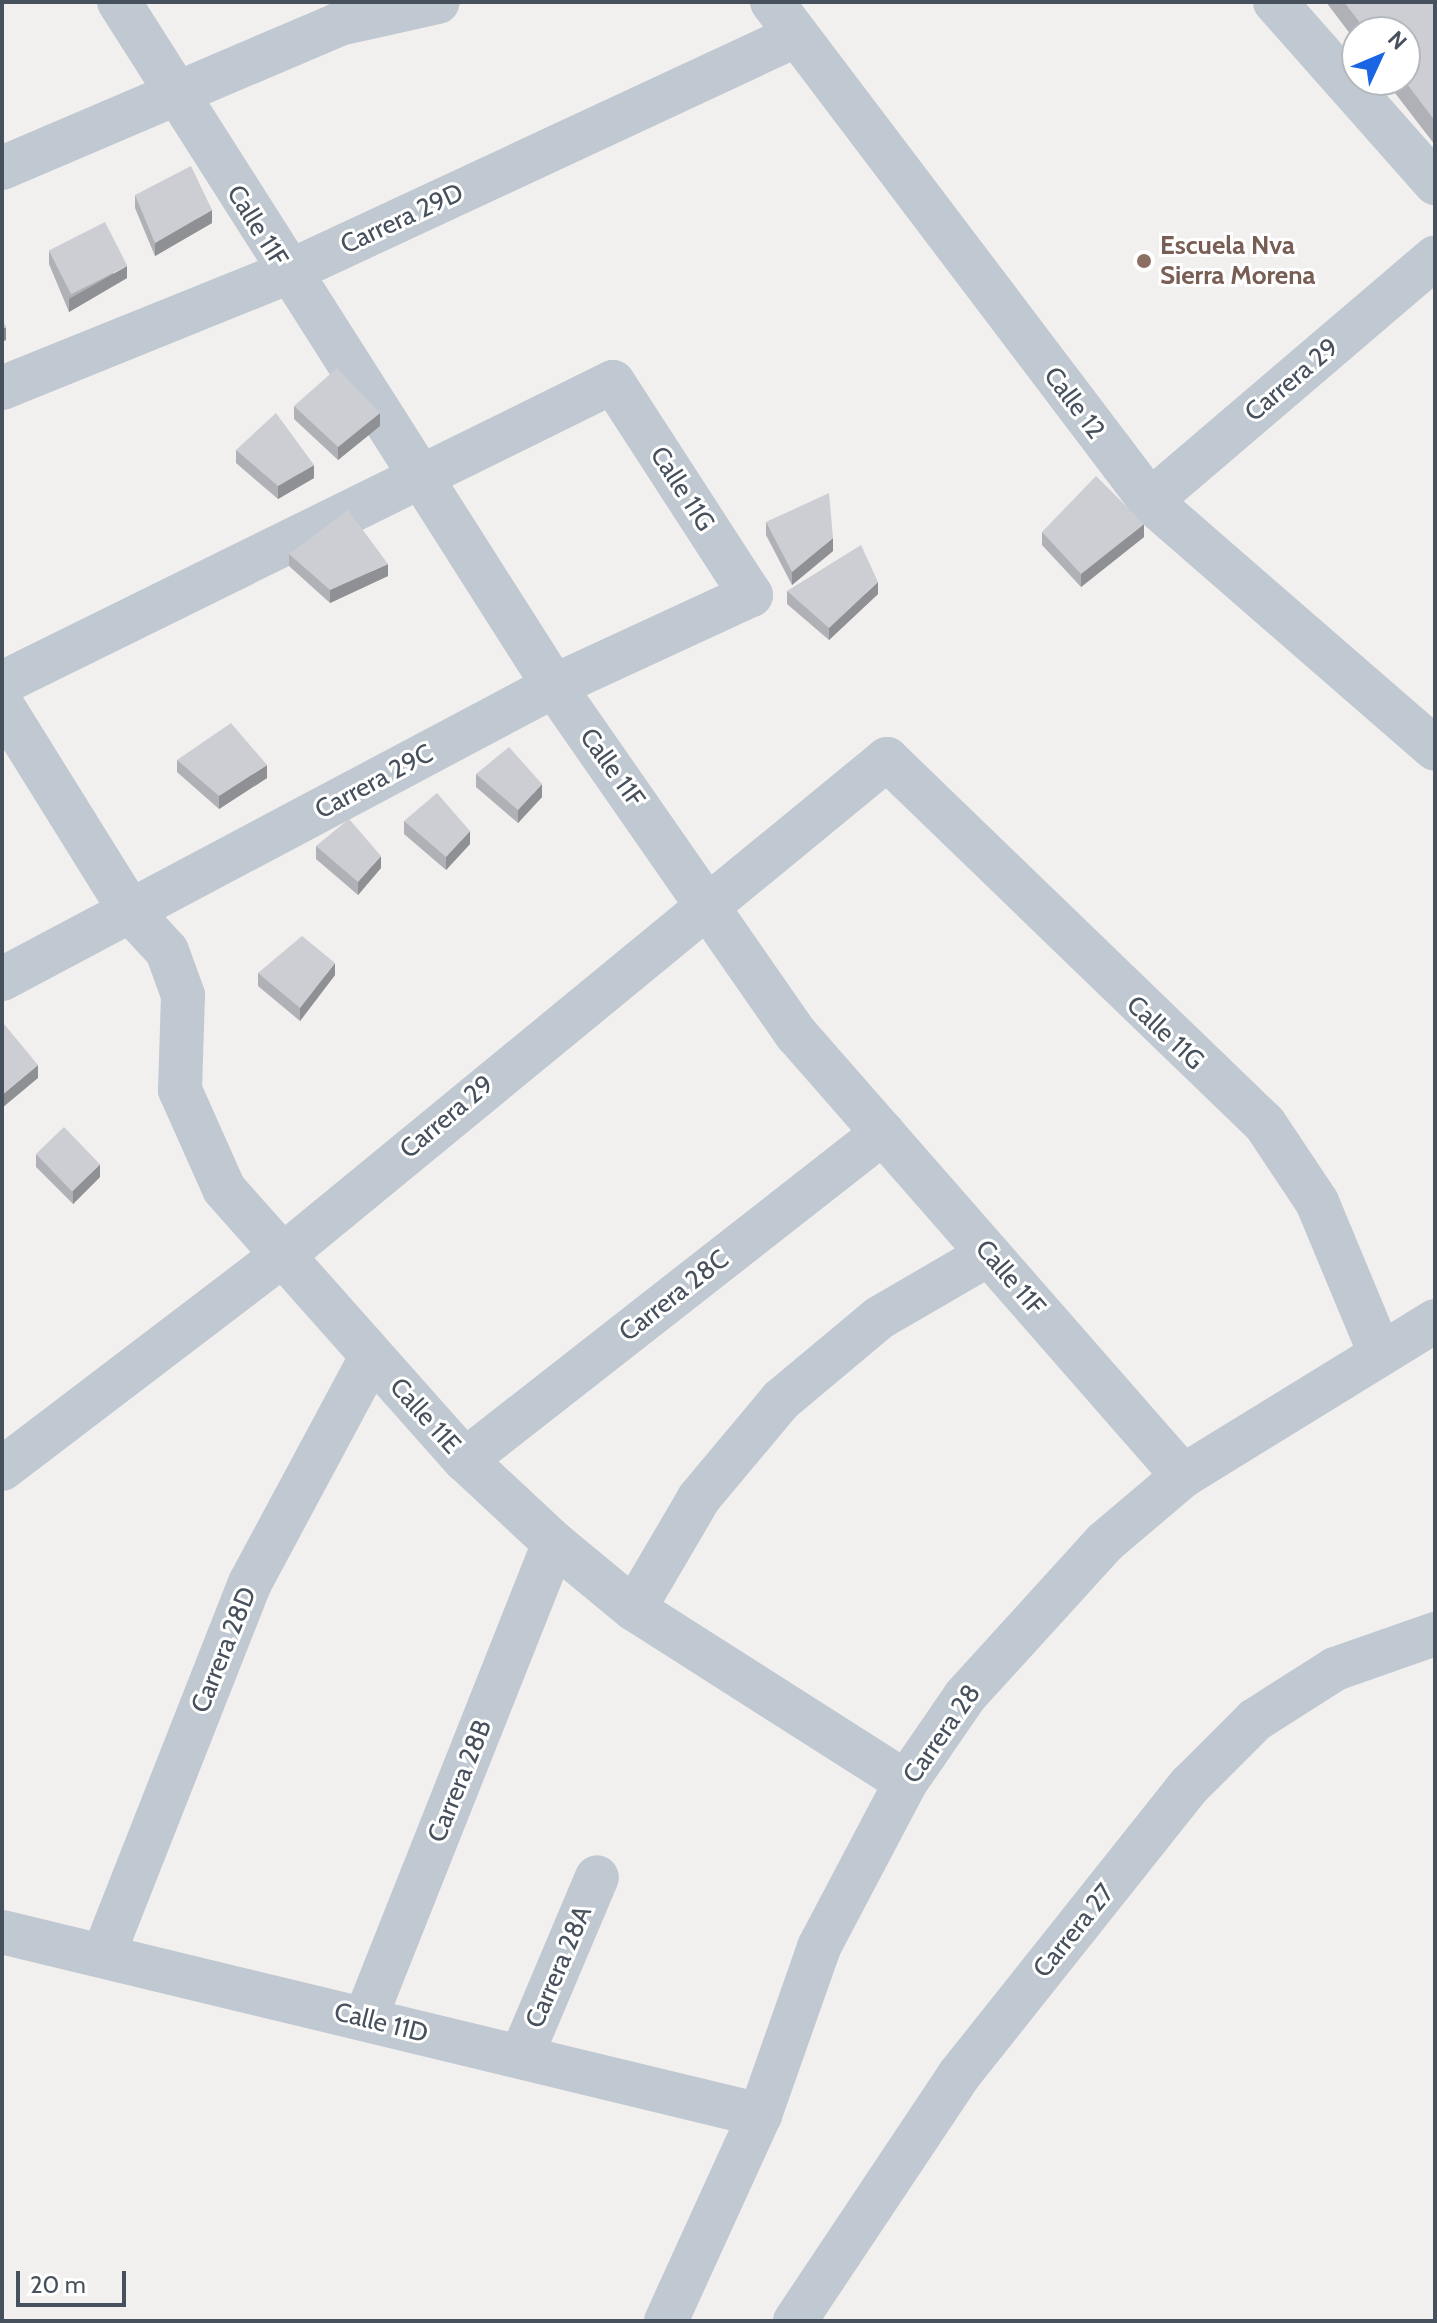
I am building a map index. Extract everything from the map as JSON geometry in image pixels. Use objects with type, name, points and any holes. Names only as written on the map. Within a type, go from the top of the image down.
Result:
[{"type":"street","name":"Calle 11F","points":[[119,2],[286,273],[554,686],[708,902],[797,1035],[1183,1476]]},
{"type":"street","points":[[2,168],[174,92],[336,13],[438,2]]},
{"type":"street","points":[[1275,2],[1435,183]]},
{"type":"street","name":"Carrera 29D","points":[[2,388],[286,273],[784,19]]},
{"type":"street","name":"Calle 12","points":[[784,19],[1150,501],[1435,749]]},
{"type":"street","name":"Carrera 29","points":[[1150,501],[1435,258]]},
{"type":"street","name":"Calle 11G","points":[[418,478],[613,382],[751,595]]},
{"type":"street","points":[[2,683],[418,478]]},
{"type":"street","name":"Carrera 29C","points":[[2,979],[554,686],[751,595]]},
{"type":"street","name":"Calle 11E","points":[[2,705],[130,911],[167,951],[183,995],[180,1090],[224,1189],[465,1460],[554,1543],[634,1609],[906,1782]]},
{"type":"street","name":"Carrera 29","points":[[2,1469],[282,1256],[708,902],[887,759]]},
{"type":"street","name":"Calle 11G","points":[[887,759],[1265,1124],[1317,1202],[1379,1351]]},
{"type":"street","name":"Carrera 28C","points":[[465,1460],[883,1133]]},
{"type":"street","points":[[634,1609],[699,1498],[781,1400],[879,1318],[989,1254]]},
{"type":"street","name":"Carrera 28","points":[[666,2321],[760,2115],[819,1947],[906,1782],[1032,1616],[1183,1476],[1379,1351],[1435,1321]]},
{"type":"street","name":"Carrera 28D","points":[[103,1956],[250,1583],[371,1357]]},
{"type":"street","name":"Carrera 28B","points":[[365,2019],[554,1543]]},
{"type":"street","name":"Carrera 27","points":[[795,2321],[959,2075],[1190,1785],[1255,1720],[1335,1669],[1435,1634]]},
{"type":"street","name":"Carrera 28A","points":[[521,2057],[597,1877]]},
{"type":"street","name":"Calle 11D","points":[[2,1932],[760,2115]]},
{"type":"building","points":[[1344,2],[1435,2],[1435,121],[1416,96],[1421,96],[1421,16],[1355,16]]},
{"type":"building","points":[[191,166],[212,210],[155,243],[135,195]]},
{"type":"building","points":[[105,222],[127,266],[71,294],[49,251]]},
{"type":"building","points":[[337,368],[380,413],[338,447],[294,406]]},
{"type":"building","points":[[276,413],[314,465],[278,486],[236,450]]},
{"type":"building","points":[[1096,476],[1144,524],[1081,574],[1042,532]]},
{"type":"building","points":[[829,493],[833,538],[792,572],[766,522]]},
{"type":"building","points":[[348,510],[388,564],[330,590],[289,554]]},
{"type":"building","points":[[861,545],[878,582],[829,628],[787,591]]},
{"type":"building","points":[[231,723],[267,765],[219,796],[177,760]]},
{"type":"building","points":[[509,747],[542,784],[518,810],[476,774]]},
{"type":"building","points":[[437,793],[470,831],[446,857],[404,821]]},
{"type":"building","points":[[349,819],[381,856],[358,882],[316,846]]},
{"type":"building","points":[[302,936],[335,963],[300,1008],[258,973]]},
{"type":"building","points":[[4,1024],[38,1065],[2,1095],[2,1026]]},
{"type":"building","points":[[64,1127],[100,1164],[72,1191],[36,1154]]},
{"type":"place","name":"Escuela Nva Sierra Morena","points":[[1144,261]]}]
